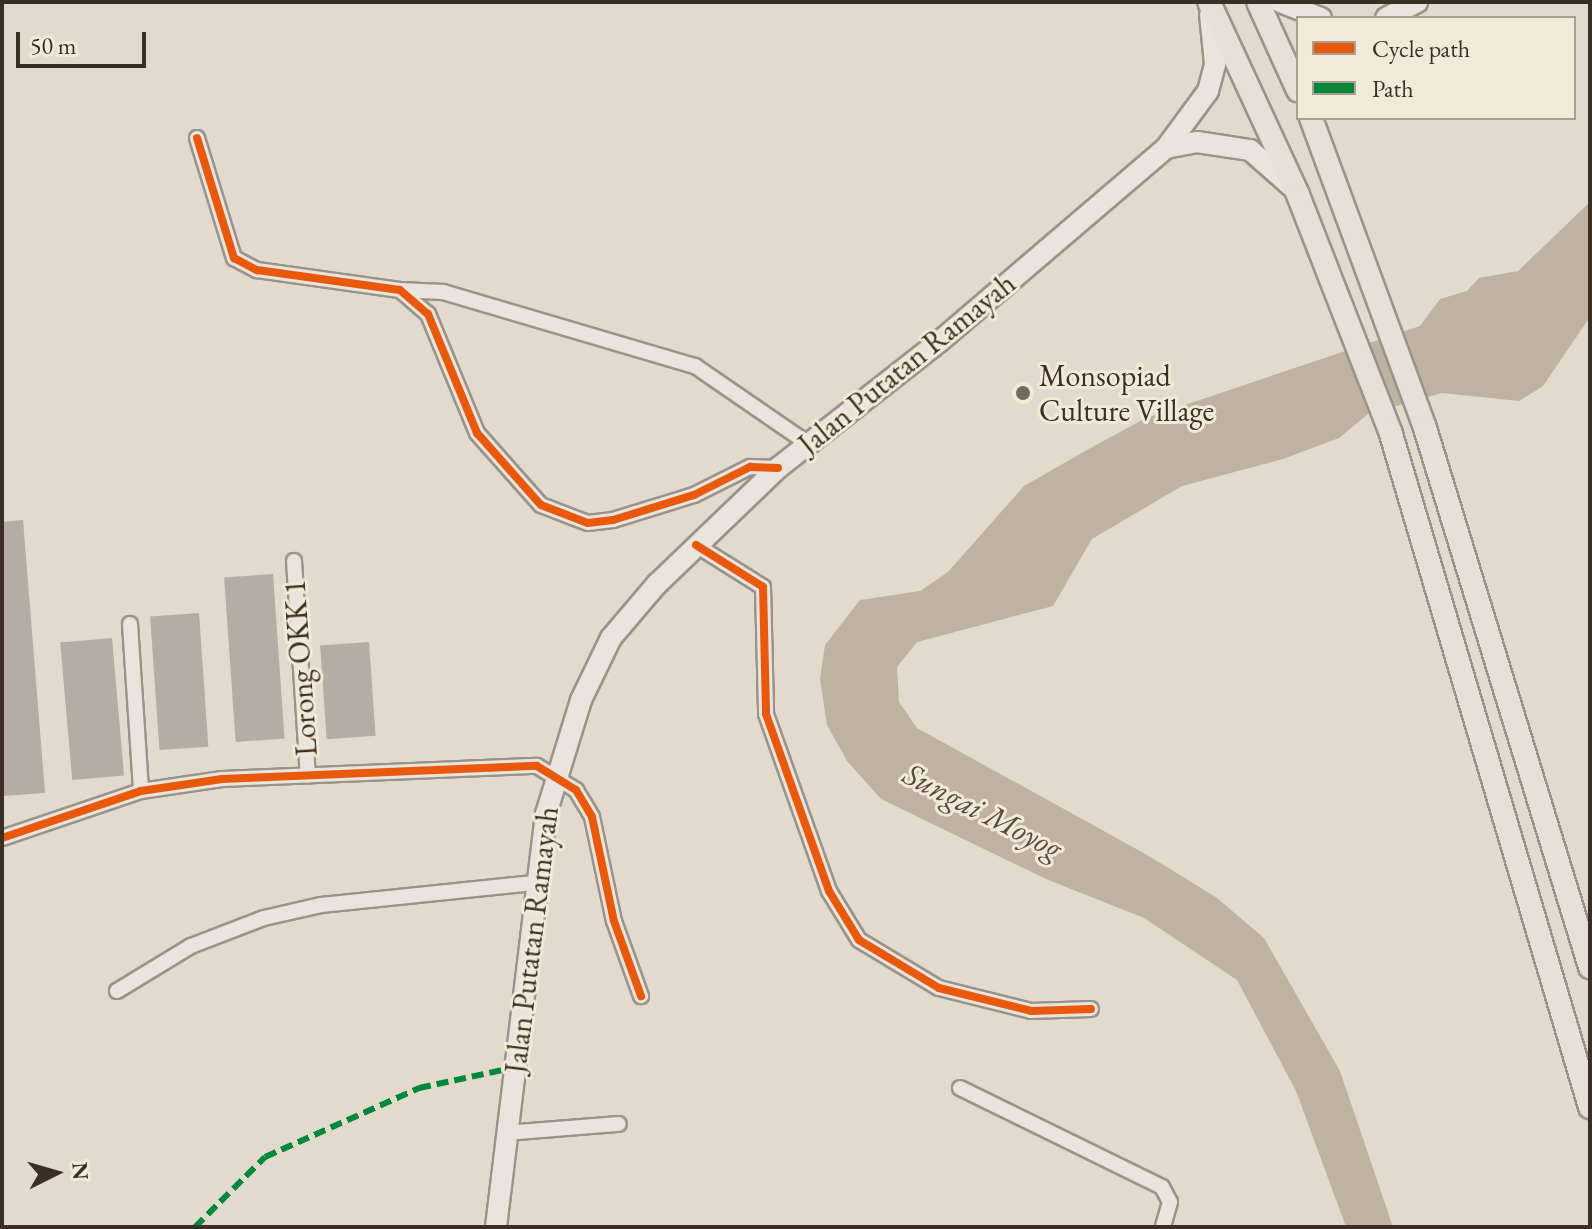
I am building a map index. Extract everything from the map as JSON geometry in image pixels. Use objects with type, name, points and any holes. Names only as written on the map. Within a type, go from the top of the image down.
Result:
[{"type":"main road","name":"Jalan Putatan Ramayah","points":[[496,1227],[534,883],[556,774],[611,638],[696,545],[778,468],[940,341],[1166,148],[1208,91],[1215,64],[1209,2]]},
{"type":"main road","points":[[1209,2],[1298,195],[1346,311],[1391,434],[1590,1107]]},
{"type":"main road","points":[[1258,2],[1296,86]]},
{"type":"main road","points":[[1280,2],[1316,16]]},
{"type":"main road","points":[[1390,16],[1417,2]]},
{"type":"main road","points":[[1312,120],[1329,156],[1425,428],[1590,967]]},
{"type":"main road","points":[[1325,120],[1329,156]]},
{"type":"main road","points":[[1166,148],[1197,142],[1250,150],[1298,195]]},
{"type":"street","points":[[197,138],[234,258],[257,270],[400,290],[443,292],[695,366],[807,443]]},
{"type":"street","points":[[400,290],[428,314],[477,433],[516,482],[567,518],[613,520],[694,495],[750,467],[778,468]]},
{"type":"street","points":[[696,545],[763,587],[766,714],[829,891],[859,940],[939,988],[1031,1011],[1091,1009]]},
{"type":"street","name":"Lorong OKK 1","points":[[294,561],[308,776]]},
{"type":"street","points":[[130,624],[141,791]]},
{"type":"street","points":[[2,838],[141,791],[308,776],[512,765],[556,774],[592,817],[614,921],[641,996]]},
{"type":"street","points":[[117,991],[191,946],[264,918],[321,905],[534,883]]},
{"type":"street","points":[[960,1088],[1162,1187],[1170,1202],[1163,1227]]},
{"type":"street","points":[[506,1133],[619,1124]]},
{"type":"water","name":"Sungai Moyog","points":[[1590,202],[1590,317],[1543,386],[1519,401],[1442,393],[1368,414],[1339,438],[1283,459],[1182,486],[1092,539],[1053,606],[917,642],[897,667],[899,702],[917,728],[1149,856],[1217,898],[1264,938],[1340,1071],[1393,1227],[1346,1227],[1296,1091],[1237,980],[1144,918],[1046,879],[881,799],[847,761],[827,725],[820,679],[825,645],[860,600],[920,591],[948,572],[1024,486],[1146,418],[1420,326],[1440,299],[1467,291],[1479,278],[1518,271]]},
{"type":"building","points":[[23,520],[45,793],[2,796],[2,522]]},
{"type":"building","points":[[273,574],[285,739],[236,742],[224,577]]},
{"type":"building","points":[[199,613],[208,747],[159,750],[150,616]]},
{"type":"building","points":[[112,638],[124,775],[72,780],[60,643]]},
{"type":"building","points":[[369,642],[376,736],[327,739],[320,645]]},
{"type":"marked path","points":[[195,1227],[265,1157],[419,1088],[516,1067]]},
{"type":"cycle path","points":[[197,138],[234,258],[257,270],[400,290],[428,314],[477,433],[541,505],[588,523],[613,520],[694,495],[750,467],[778,468]]},
{"type":"cycle path","points":[[696,545],[763,587],[766,714],[829,891],[859,940],[939,988],[1031,1011],[1091,1009]]},
{"type":"cycle path","points":[[2,838],[141,791],[222,779],[537,766],[576,790],[592,817],[614,921],[641,996]]},
{"type":"place","name":"Monsopiad Culture Village","points":[[1023,393]]}]
